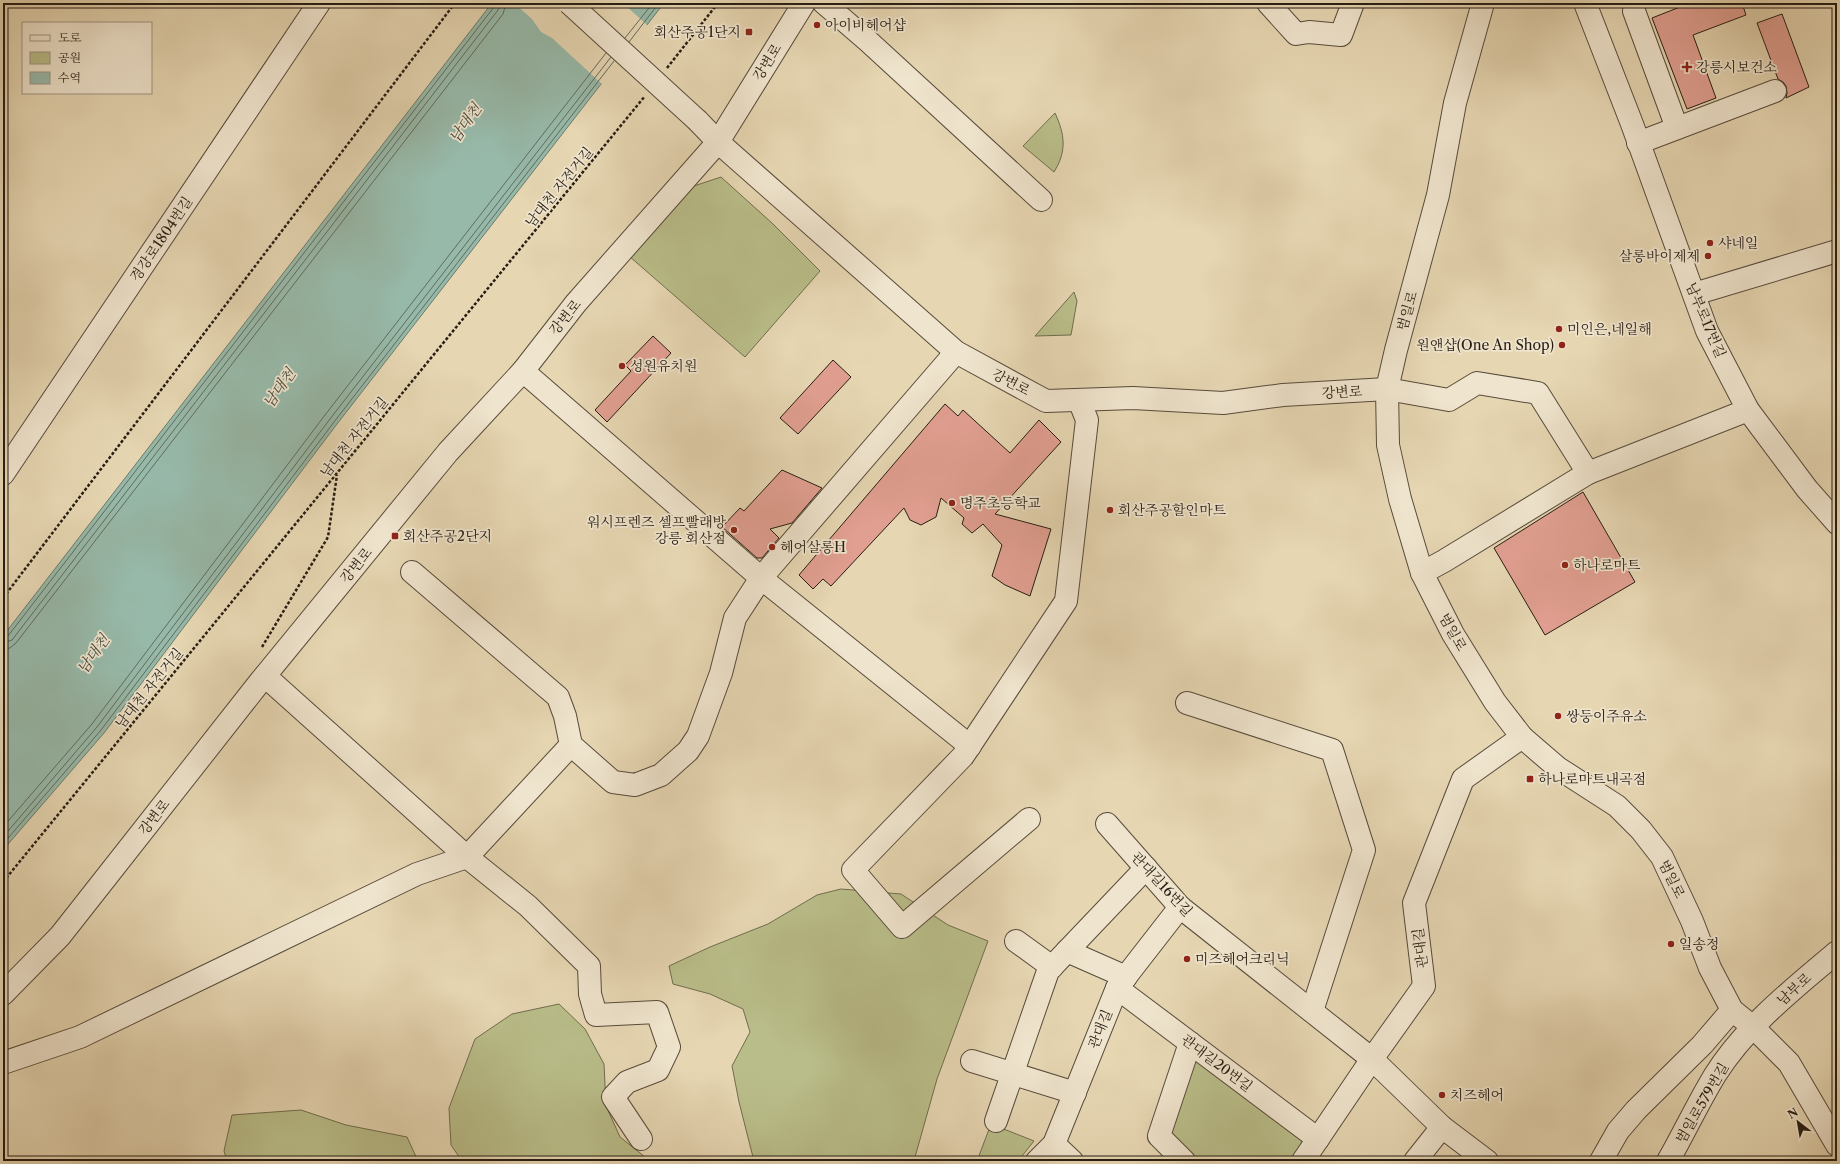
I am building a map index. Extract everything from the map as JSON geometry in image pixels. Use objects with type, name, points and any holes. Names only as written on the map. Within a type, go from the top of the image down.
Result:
[{"type":"street","name":"경강로1804번길","points":[[3,474],[319,3]]},
{"type":"street","name":"강변로","points":[[569,3],[698,121],[718,142],[956,352],[1046,401],[1133,398],[1222,403],[1283,395],[1387,389],[1449,400],[1477,383],[1538,393],[1588,473]]},
{"type":"street","name":"강변로","points":[[3,994],[60,936],[265,676],[448,452],[523,371],[576,303],[718,142],[804,3]]},
{"type":"street","points":[[824,3],[868,41],[1041,200]]},
{"type":"street","points":[[1268,3],[1296,34],[1309,32],[1340,34],[1353,3]]},
{"type":"street","name":"범일로","points":[[1484,3],[1455,103],[1438,195],[1396,350],[1387,389],[1388,446],[1400,499],[1422,572],[1453,634],[1495,702],[1522,737],[1558,768],[1617,806],[1646,835],[1662,857],[1676,883],[1710,968],[1732,1010],[1753,1027],[1789,1063],[1837,1145]]},
{"type":"street","name":"남부로17번길","points":[[1585,3],[1707,331],[1748,410],[1807,489],[1837,523]]},
{"type":"street","points":[[1634,11],[1677,128]]},
{"type":"street","points":[[1638,143],[1775,91]]},
{"type":"street","points":[[1694,294],[1837,251]]},
{"type":"street","points":[[412,572],[558,697],[565,716],[571,744],[613,782],[634,785],[660,775],[688,752],[698,736],[722,673],[735,618],[761,578],[956,352]]},
{"type":"street","points":[[523,371],[761,578],[970,746]]},
{"type":"street","points":[[1029,819],[902,927],[853,870],[963,756],[1066,601],[1087,420],[1080,400]]},
{"type":"street","points":[[1422,572],[1444,561],[1588,473],[1748,410]]},
{"type":"street","points":[[265,676],[467,857],[528,906],[589,966],[590,994],[596,1015],[657,1012],[669,1047],[658,1070],[627,1082],[613,1097],[641,1139]]},
{"type":"street","points":[[1186,703],[1332,750],[1364,850],[1312,1011]]},
{"type":"street","name":"관대길","points":[[1303,1161],[1372,1058],[1424,986],[1414,903],[1463,779],[1522,737]]},
{"type":"street","points":[[3,1063],[80,1037],[417,874],[467,857],[571,744]]},
{"type":"street","name":"관대길16번길","points":[[1108,824],[1180,907],[1372,1058]]},
{"type":"street","points":[[996,1121],[1048,971],[1146,868]]},
{"type":"street","name":"관대길","points":[[1038,1161],[1054,1144],[1121,982],[1180,907]]},
{"type":"street","points":[[1016,941],[1052,967]]},
{"type":"street","name":"관대길20번길","points":[[1068,951],[1121,982],[1190,1043],[1318,1139]]},
{"type":"street","name":"남부로","points":[[1753,1027],[1802,981],[1837,952]]},
{"type":"street","points":[[1601,1161],[1618,1131],[1636,1110],[1702,1045],[1732,1010]]},
{"type":"street","name":"범일로579번길","points":[[1668,1161],[1715,1075],[1732,1051],[1753,1027]]},
{"type":"street","points":[[1184,1161],[1159,1136],[1190,1043]]},
{"type":"street","points":[[1372,1058],[1442,1127],[1487,1161]]},
{"type":"street","points":[[972,1061],[1075,1093]]},
{"type":"street","points":[[1415,1161],[1442,1127]]},
{"type":"street","points":[[1054,1144],[1072,1161]]},
{"type":"path","points":[[3,598],[455,3]]},
{"type":"path","points":[[666,70],[718,3]]},
{"type":"path","name":"남대천 자전거길","points":[[3,882],[647,94]]},
{"type":"path","points":[[260,652],[328,537],[337,474]]},
{"type":"green space","points":[[1055,113],[1063,136],[1063,150],[1054,172],[1023,146]]},
{"type":"green space","points":[[721,177],[773,224],[820,271],[745,357],[629,256],[688,188]]},
{"type":"green space","points":[[1074,292],[1077,301],[1071,335],[1035,336]]},
{"type":"green space","points":[[841,889],[901,894],[948,925],[988,941],[937,1079],[915,1157],[916,1161],[754,1161],[739,1102],[732,1066],[750,1032],[743,1009],[710,994],[673,984],[669,966],[710,947],[768,924],[817,895]]},
{"type":"green space","points":[[559,1004],[585,1029],[604,1064],[606,1106],[620,1137],[650,1161],[462,1161],[451,1145],[449,1108],[475,1039],[512,1014]]},
{"type":"green space","points":[[1190,1043],[1318,1139],[1303,1161],[1184,1161],[1159,1136]]},
{"type":"green space","points":[[301,1110],[346,1125],[407,1137],[418,1161],[227,1161],[224,1151],[232,1115]]},
{"type":"green space","points":[[991,1124],[1034,1141],[1018,1161],[977,1161]]},
{"type":"water","name":"남대천","points":[[492,3],[664,3],[337,424],[104,733],[3,850],[3,636]]},
{"type":"pier","points":[[514,3],[623,3],[648,26],[603,85],[552,38],[541,32],[532,19]]},
{"type":"building","name":"강릉시보건소","points":[[1690,3],[1742,3],[1746,15],[1693,35],[1716,98],[1687,109],[1652,18]]},
{"type":"building","points":[[1782,14],[1809,87],[1786,98],[1786,86],[1778,79],[1757,23]]},
{"type":"building","points":[[653,336],[671,353],[607,422],[595,410],[631,371],[625,365]]},
{"type":"building","points":[[833,360],[851,377],[798,434],[780,418]]},
{"type":"building","points":[[945,404],[958,416],[963,410],[1010,453],[1039,420],[1061,442],[995,514],[1051,529],[1030,596],[1005,585],[992,576],[1002,545],[983,524],[972,533],[962,524],[964,518],[941,498],[936,517],[921,525],[910,520],[904,508],[831,586],[823,579],[813,589],[799,575]]},
{"type":"building","points":[[782,470],[822,488],[792,523],[770,529],[779,538],[762,558],[757,558],[722,527],[740,508],[744,511]]},
{"type":"building","name":"하나로마트","points":[[1583,492],[1635,582],[1545,635],[1494,548]]},
{"type":"place","name":"아이비헤어샵","points":[[817,25]]},
{"type":"place","name":"회산주공1단지","points":[[749,32]]},
{"type":"place","name":"강릉시보건소","points":[[1687,67]]},
{"type":"place","name":"샤네일","points":[[1710,243]]},
{"type":"place","name":"살롱바이제제","points":[[1708,256]]},
{"type":"place","name":"미인은,네일해","points":[[1559,329]]},
{"type":"place","name":"원앤샵(One An Shop)","points":[[1562,345]]},
{"type":"place","name":"성원유치원","points":[[622,366]]},
{"type":"place","name":"명주초등학교","points":[[952,503]]},
{"type":"place","name":"회산주공할인마트","points":[[1110,510]]},
{"type":"place","name":"워시프렌즈 셀프빨래방 강릉 회산점","points":[[734,530]]},
{"type":"place","name":"회산주공2단지","points":[[395,536]]},
{"type":"place","name":"헤어살롱H","points":[[772,547]]},
{"type":"place","name":"하나로마트","points":[[1565,565]]},
{"type":"place","name":"쌍둥이주유소","points":[[1558,716]]},
{"type":"place","name":"하나로마트내곡점","points":[[1530,779]]},
{"type":"place","name":"일송정","points":[[1671,944]]},
{"type":"place","name":"미즈헤어크리닉","points":[[1187,959]]},
{"type":"place","name":"치즈헤어","points":[[1442,1095]]}]
